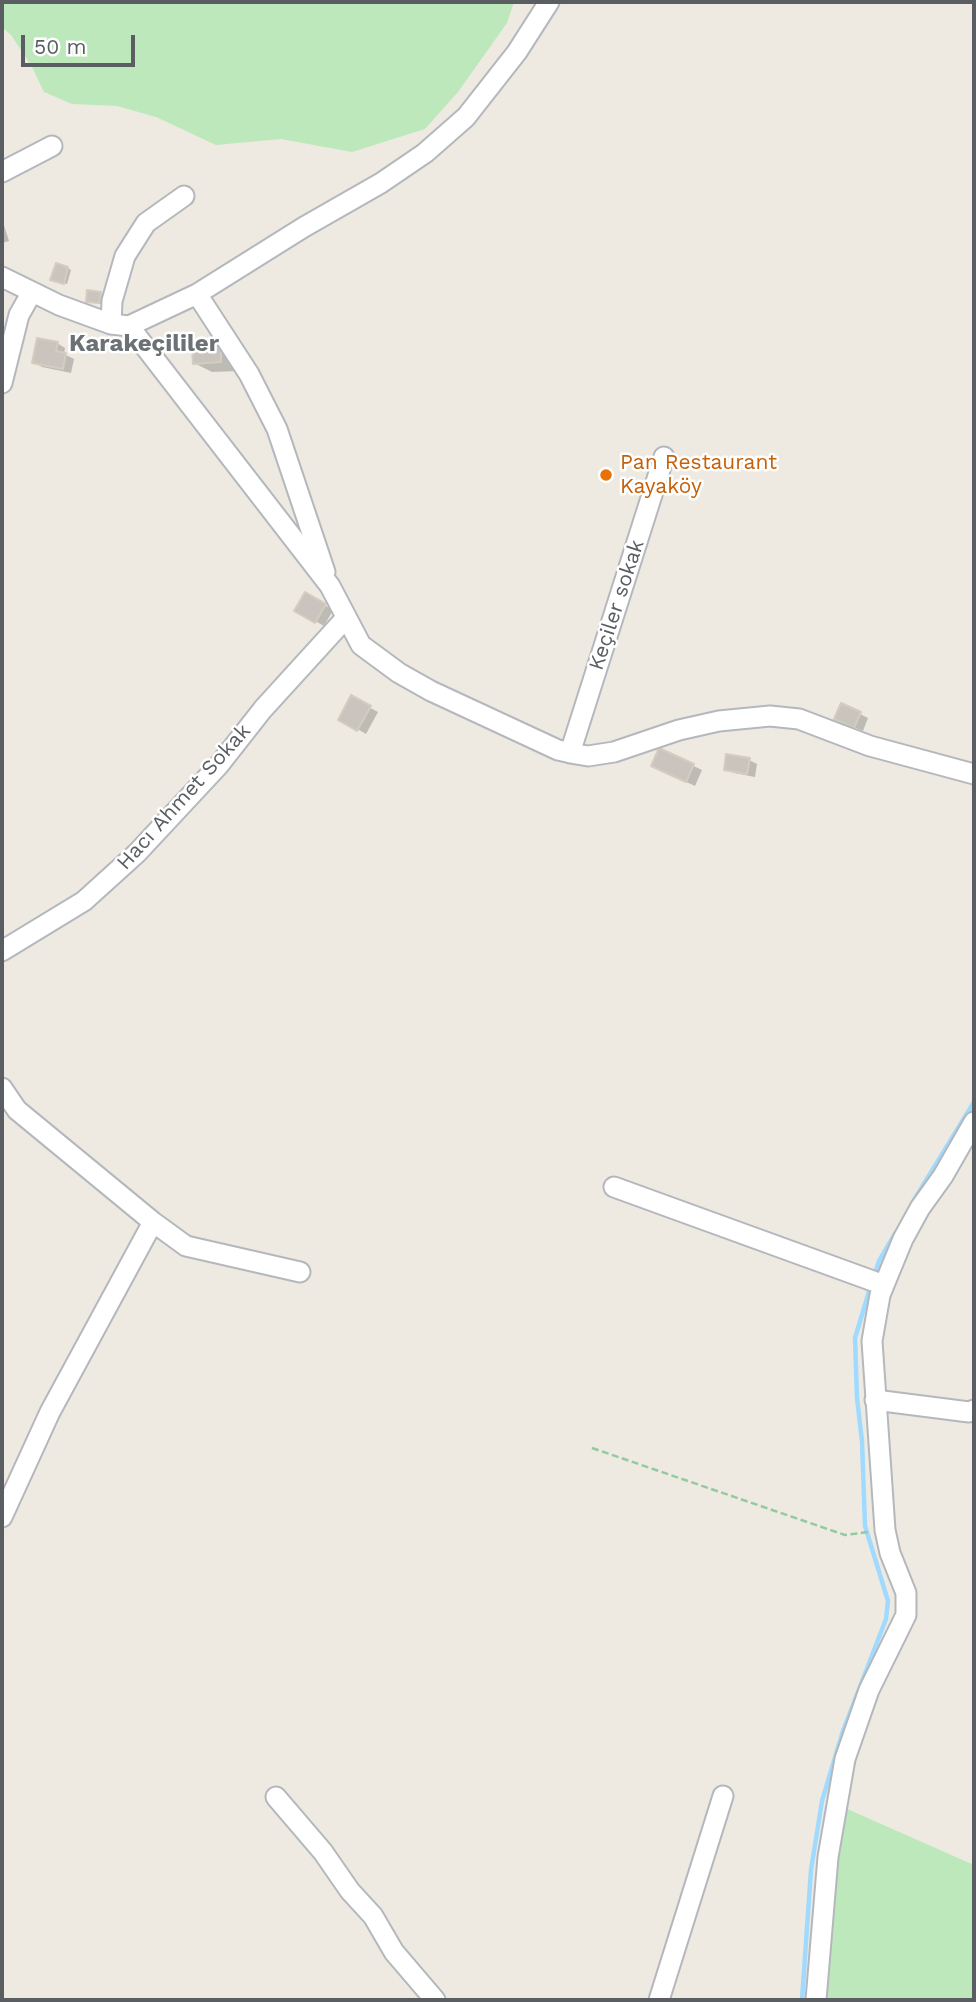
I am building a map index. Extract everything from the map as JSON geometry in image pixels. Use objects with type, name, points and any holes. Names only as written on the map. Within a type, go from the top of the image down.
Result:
[{"type":"street","points":[[2,277],[59,305],[120,325],[197,294],[304,227],[381,184],[425,153],[466,117],[517,52],[549,2]]},
{"type":"street","points":[[2,172],[52,146]]},
{"type":"street","points":[[184,196],[146,223],[125,256],[113,301],[120,325],[330,586]]},
{"type":"street","points":[[2,383],[19,315],[32,292]]},
{"type":"street","points":[[197,294],[249,374],[277,429],[330,586],[345,618],[361,645],[399,673],[431,691],[558,750],[570,753],[588,756],[614,752],[680,730],[750,717],[785,716],[877,748],[974,774]]},
{"type":"street","name":"Keçiler sokak","points":[[570,753],[664,457]]},
{"type":"street","name":"Hacı Ahmet Sokak","points":[[2,951],[84,901],[136,853],[219,765],[263,709],[345,618]]},
{"type":"street","points":[[2,1088],[17,1110],[186,1246],[300,1272]]},
{"type":"street","points":[[816,2000],[828,1857],[845,1759],[869,1689],[906,1615],[906,1593],[890,1553],[885,1530],[872,1341],[880,1294],[903,1239],[974,1122]]},
{"type":"street","points":[[614,1187],[883,1285]]},
{"type":"street","points":[[2,1517],[50,1412],[153,1222]]},
{"type":"street","points":[[875,1400],[969,1412],[974,1410]]},
{"type":"street","points":[[659,2000],[723,1796]]},
{"type":"street","points":[[276,1797],[323,1852],[350,1891],[373,1916],[394,1952],[435,2000]]},
{"type":"path","points":[[592,1448],[845,1535],[857,1533]]},
{"type":"green space","points":[[2,2],[514,2],[507,23],[458,92],[425,129],[352,152],[281,139],[216,145],[156,117],[117,106],[72,104],[44,92],[31,65],[11,35],[2,27]]},
{"type":"green space","points":[[845,1808],[974,1865],[974,2000],[825,2000],[834,1878]]},
{"type":"building","points":[[56,263],[68,267],[64,284],[50,280]]},
{"type":"building","points":[[87,290],[101,292],[99,303],[86,302]]},
{"type":"building","points":[[37,338],[58,342],[56,351],[66,353],[63,369],[32,363]]},
{"type":"building","points":[[221,347],[221,362],[193,364],[192,348]]},
{"type":"building","points":[[305,592],[326,604],[315,623],[294,611]]},
{"type":"building","points":[[351,695],[371,706],[357,731],[338,720]]},
{"type":"building","points":[[841,703],[861,712],[854,728],[834,719]]},
{"type":"building","points":[[659,748],[694,764],[686,782],[651,766]]},
{"type":"building","points":[[726,754],[750,758],[747,774],[724,770]]},
{"type":"waterway","points":[[914,1200],[974,1102]]},
{"type":"waterway","points":[[874,1277],[879,1261],[896,1232]]},
{"type":"waterway","points":[[802,2000],[811,1870],[822,1801],[843,1731],[886,1619],[888,1601],[865,1526],[862,1441],[857,1398],[855,1338],[871,1285]]},
{"type":"place","name":"Pan Restaurant Kayaköy","points":[[606,475]]},
{"type":"district","name":"Karakeçililer","points":[[144,344]]}]
